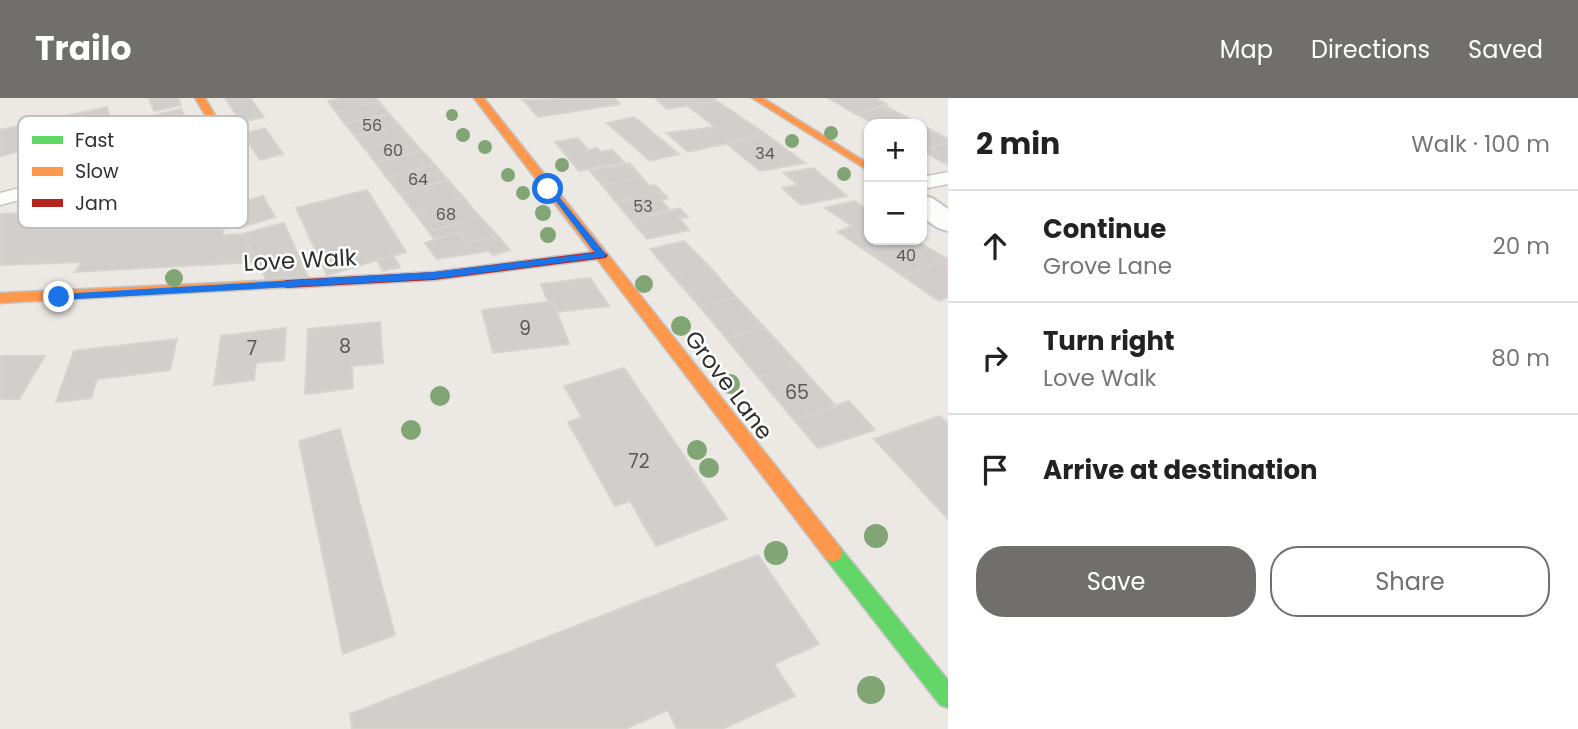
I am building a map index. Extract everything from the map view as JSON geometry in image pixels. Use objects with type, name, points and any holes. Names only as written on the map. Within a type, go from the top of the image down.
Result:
[{"type":"street","points":[[201,98],[211,116]]},
{"type":"street","name":"Grove Lane","points":[[479,98],[755,456],[948,696]]},
{"type":"street","points":[[757,98],[864,165]]},
{"type":"street","points":[[927,207],[948,222]]},
{"type":"street","name":"Love Walk","points":[[0,298],[434,275],[602,255]]},
{"type":"lane","points":[[927,182],[948,178]]},
{"type":"lane","points":[[0,199],[18,194]]},
{"type":"building","points":[[149,98],[178,98],[181,105],[154,111]]},
{"type":"building","points":[[225,98],[250,98],[264,117],[248,120],[248,116],[237,116]]},
{"type":"building","points":[[342,98],[375,98],[379,102],[336,112],[328,101]]},
{"type":"building","points":[[614,98],[620,104],[538,117],[523,100]]},
{"type":"building","points":[[655,98],[714,98],[717,101],[667,109]]},
{"type":"building","points":[[828,98],[875,98],[887,104],[856,114]]},
{"type":"building","points":[[717,101],[767,135],[688,152],[667,133],[715,127],[688,106]]},
{"type":"building","points":[[379,102],[389,114],[345,124],[336,112]]},
{"type":"building","points":[[885,106],[908,118],[866,119],[856,114]]},
{"type":"building","points":[[107,107],[109,116],[65,116]]},
{"type":"building","points":[[181,109],[185,116],[151,116]]},
{"type":"building","points":[[389,114],[399,125],[355,136],[345,124]]},
{"type":"building","points":[[634,117],[679,154],[650,161],[607,123]]},
{"type":"building","points":[[399,125],[410,137],[365,149],[355,136]]},
{"type":"building","points":[[18,126],[18,152],[0,156],[0,130]]},
{"type":"building","points":[[265,128],[283,154],[260,160],[248,142],[248,133]]},
{"type":"building","points":[[927,128],[948,139],[948,143],[927,149]]},
{"type":"building","points":[[767,135],[805,163],[760,171],[726,143]]},
{"type":"building","points":[[410,137],[422,151],[376,163],[365,149]]},
{"type":"building","points":[[578,138],[588,150],[612,150],[624,162],[579,171],[555,142]]},
{"type":"building","points":[[948,143],[948,165],[927,153],[927,150]]},
{"type":"building","points":[[422,151],[434,164],[387,178],[376,163]]},
{"type":"building","points":[[629,163],[642,177],[602,185],[590,171]]},
{"type":"building","points":[[434,164],[448,180],[400,194],[387,178]]},
{"type":"building","points":[[813,168],[847,196],[801,205],[782,188],[798,185],[784,173]]},
{"type":"building","points":[[642,177],[649,186],[655,185],[662,192],[616,202],[602,185]]},
{"type":"building","points":[[448,180],[463,197],[414,212],[400,194]]},
{"type":"building","points":[[367,190],[406,252],[327,275],[296,208]]},
{"type":"building","points":[[662,192],[668,198],[661,200],[671,211],[630,219],[616,202]]},
{"type":"building","points":[[263,196],[275,217],[248,225],[248,200]]},
{"type":"building","points":[[463,197],[479,216],[429,232],[414,212]]},
{"type":"building","points":[[854,201],[864,208],[864,245],[883,245],[866,251],[838,232],[852,226],[825,208]]},
{"type":"building","points":[[680,208],[688,217],[679,218],[689,230],[647,239],[630,219]]},
{"type":"building","points":[[18,213],[18,228],[224,228],[222,235],[243,234],[257,262],[75,272],[82,262],[0,265],[0,214]]},
{"type":"building","points":[[479,216],[496,234],[468,244],[458,232],[435,240],[429,232]]},
{"type":"building","points":[[284,223],[308,277],[266,279],[243,234]]},
{"type":"building","points":[[458,232],[468,244],[496,234],[510,250],[493,255],[489,251],[437,259],[425,243]]},
{"type":"building","points":[[684,241],[708,265],[672,275],[650,249]]},
{"type":"building","points":[[883,245],[924,245],[947,259],[903,276],[866,251]]},
{"type":"building","points":[[393,255],[400,267],[383,271],[377,260]]},
{"type":"building","points":[[947,259],[948,297],[939,301],[903,276]]},
{"type":"building","points":[[708,265],[736,297],[699,306],[672,275]]},
{"type":"building","points":[[590,278],[609,306],[557,312],[553,301],[548,302],[541,284]]},
{"type":"building","points":[[736,297],[765,328],[726,338],[699,306]]},
{"type":"building","points":[[553,301],[569,344],[493,353],[482,310]]},
{"type":"building","points":[[380,322],[383,363],[352,366],[353,388],[305,394],[308,329]]},
{"type":"building","points":[[286,328],[284,360],[256,363],[254,380],[214,385],[221,336]]},
{"type":"building","points":[[765,328],[799,365],[758,377],[726,338]]},
{"type":"building","points":[[177,339],[170,370],[97,379],[91,398],[56,402],[74,351]]},
{"type":"building","points":[[0,356],[45,356],[19,399],[0,399]]},
{"type":"building","points":[[799,365],[836,406],[794,420],[758,377]]},
{"type":"building","points":[[624,368],[727,519],[656,546],[630,501],[615,506],[568,422],[582,417],[564,386]]},
{"type":"building","points":[[849,401],[875,430],[818,448],[794,420]]},
{"type":"building","points":[[940,416],[948,424],[948,519],[874,439]]},
{"type":"building","points":[[340,429],[395,635],[343,654],[299,441]]},
{"type":"building","points":[[758,555],[819,644],[774,664],[795,696],[722,729],[677,729],[668,710],[625,729],[352,729],[350,714]]},
{"type":"traffic: fast","points":[[833,553],[948,697]]},
{"type":"traffic: slow","points":[[200,98],[211,116]]},
{"type":"traffic: slow","points":[[479,98],[833,553]]},
{"type":"traffic: slow","points":[[757,98],[864,165]]},
{"type":"traffic: slow","points":[[0,298],[286,284]]},
{"type":"traffic: jam","points":[[286,284],[434,276],[602,255]]},
{"type":"route","points":[[59,297],[434,275],[602,255],[548,189]]}]
